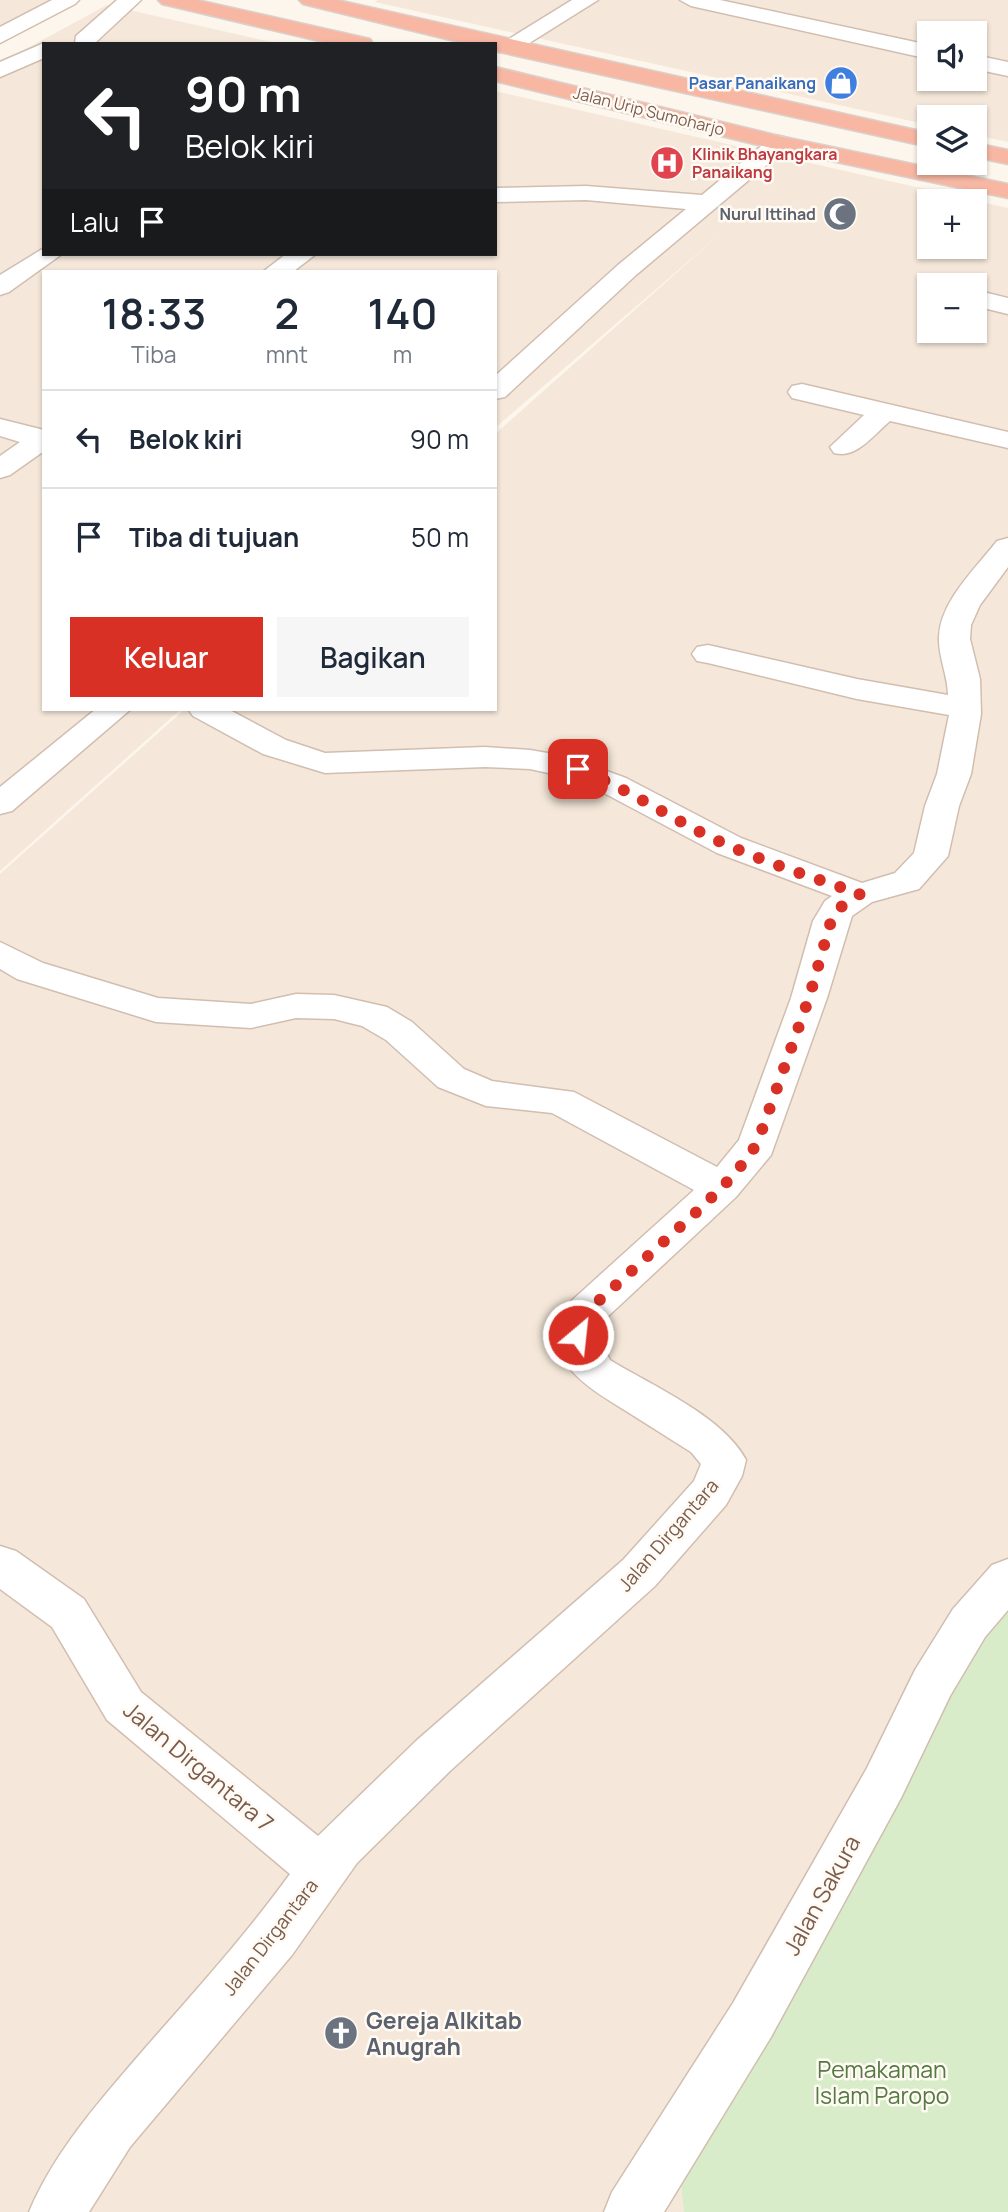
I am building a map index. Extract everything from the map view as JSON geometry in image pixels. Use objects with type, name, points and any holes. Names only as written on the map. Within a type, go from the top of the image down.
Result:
[{"type":"highway","points":[[169,0],[353,42]]},
{"type":"highway","name":"Jalan Urip Sumoharjo","points":[[310,0],[486,42]]},
{"type":"highway","name":"Jalan Urip Sumoharjo","points":[[499,45],[917,137]]},
{"type":"highway","name":"Jalan Urip Sumoharjo","points":[[497,74],[779,143],[1008,191]]},
{"type":"highway","points":[[987,153],[1008,157]]},
{"type":"street","points":[[0,37],[68,0]]},
{"type":"street","points":[[82,42],[130,0]]},
{"type":"street","points":[[499,45],[587,0]]},
{"type":"street","points":[[691,0],[917,49]]},
{"type":"street","points":[[0,70],[42,51]]},
{"type":"street","points":[[987,65],[1008,69]]},
{"type":"street","points":[[497,389],[706,202],[779,143]]},
{"type":"street","points":[[497,195],[586,193],[706,202]]},
{"type":"street","points":[[0,287],[46,256]]},
{"type":"street","points":[[279,270],[300,256]]},
{"type":"street","points":[[987,301],[1008,306]]},
{"type":"street","points":[[802,392],[1008,440]]},
{"type":"street","points":[[844,447],[884,411]]},
{"type":"street","points":[[0,427],[42,439]]},
{"type":"street","points":[[0,469],[42,439]]},
{"type":"street","name":"Jalan Dirgantara","points":[[57,2212],[111,2128],[274,1938],[339,1847],[433,1756],[639,1573],[710,1493],[720,1476],[724,1460],[706,1440],[595,1371],[582,1356],[578,1335],[584,1314],[722,1187],[757,1144],[769,1117],[831,921],[838,909],[860,894],[907,881],[932,856],[942,806],[954,774],[965,708],[964,679],[954,639],[956,625],[965,604],[1008,547]]},
{"type":"street","points":[[708,654],[858,689],[965,708]]},
{"type":"street","points":[[0,804],[113,711]]},
{"type":"street","points":[[208,711],[297,755],[319,762],[406,761],[471,755],[522,758],[578,769],[611,782],[710,836],[772,864],[860,894]]},
{"type":"street","points":[[0,954],[30,971],[156,1010],[251,1016],[296,1006],[334,1007],[374,1016],[399,1031],[451,1078],[486,1093],[560,1101],[722,1187]]},
{"type":"street","name":"Jalan Dirgantara 7","points":[[0,1564],[68,1613],[124,1706],[323,1870]]},
{"type":"street","name":"Jalan Sakura","points":[[632,2212],[752,2020],[884,1783],[938,1674],[969,1623],[1008,1578]]},
{"type":"shaded area","points":[[0,0],[53,0],[0,28]]},
{"type":"shaded area","points":[[1008,0],[1008,142],[987,138],[987,105],[917,105],[917,122],[375,2]]},
{"type":"shaded area","points":[[107,5],[271,42],[42,42],[42,256],[497,256],[497,91],[925,189],[917,189],[917,259],[987,259],[987,203],[1008,208],[1008,1570],[986,1632],[681,2186],[684,2212],[0,2212],[0,874],[183,711],[497,711],[497,432],[719,235],[497,426],[497,270],[42,270],[42,711],[179,711],[0,871],[0,63]]},
{"type":"green space","name":"Pemakaman Islam Paropo","points":[[1008,1591],[1008,2212],[684,2212],[681,2186]]},
{"type":"place","name":"Pasar Panaikang","points":[[841,83]]},
{"type":"place","name":"Klinik Bhayangkara Panaikang","points":[[667,163]]},
{"type":"place","name":"Nurul Ittihad","points":[[840,214]]},
{"type":"place","name":"Gereja Alkitab Anugrah","points":[[341,2033]]},
{"type":"route","points":[[578,769],[611,782],[637,799],[772,864],[860,894],[838,909],[831,921],[809,998],[769,1117],[757,1144],[735,1174],[702,1207],[584,1314],[578,1335]]}]
